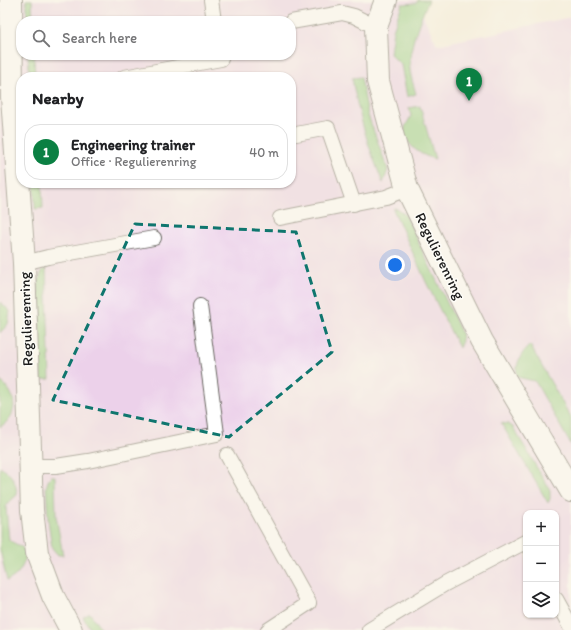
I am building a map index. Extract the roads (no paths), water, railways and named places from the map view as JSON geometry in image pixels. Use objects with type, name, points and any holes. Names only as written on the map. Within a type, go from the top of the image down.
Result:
[{"type":"street","name":"Regulierenring","points":[[11,0],[16,80]]},
{"type":"street","name":"Regulierenring","points":[[386,0],[376,27],[378,81],[408,189],[482,341],[570,489]]},
{"type":"street","name":"Regulierenring","points":[[21,188],[32,510],[37,554],[52,596],[70,630]]},
{"type":"lane","points":[[211,0],[213,16]]},
{"type":"lane","points":[[296,21],[342,13],[354,16],[376,27]]},
{"type":"lane","points":[[150,72],[211,60]]},
{"type":"lane","points":[[296,134],[328,128],[354,204]]},
{"type":"lane","points":[[280,218],[386,197],[408,189]]},
{"type":"lane","points":[[24,263],[48,257],[154,238]]},
{"type":"lane","points":[[30,466],[56,466],[88,461],[217,434],[200,306]]},
{"type":"lane","points":[[227,455],[309,603],[268,630]]},
{"type":"lane","points":[[369,630],[445,584],[523,543]]},
{"type":"lane","points":[[559,604],[571,626]]},
{"type":"place","name":"Engineering trainer","points":[[469,101]]}]
